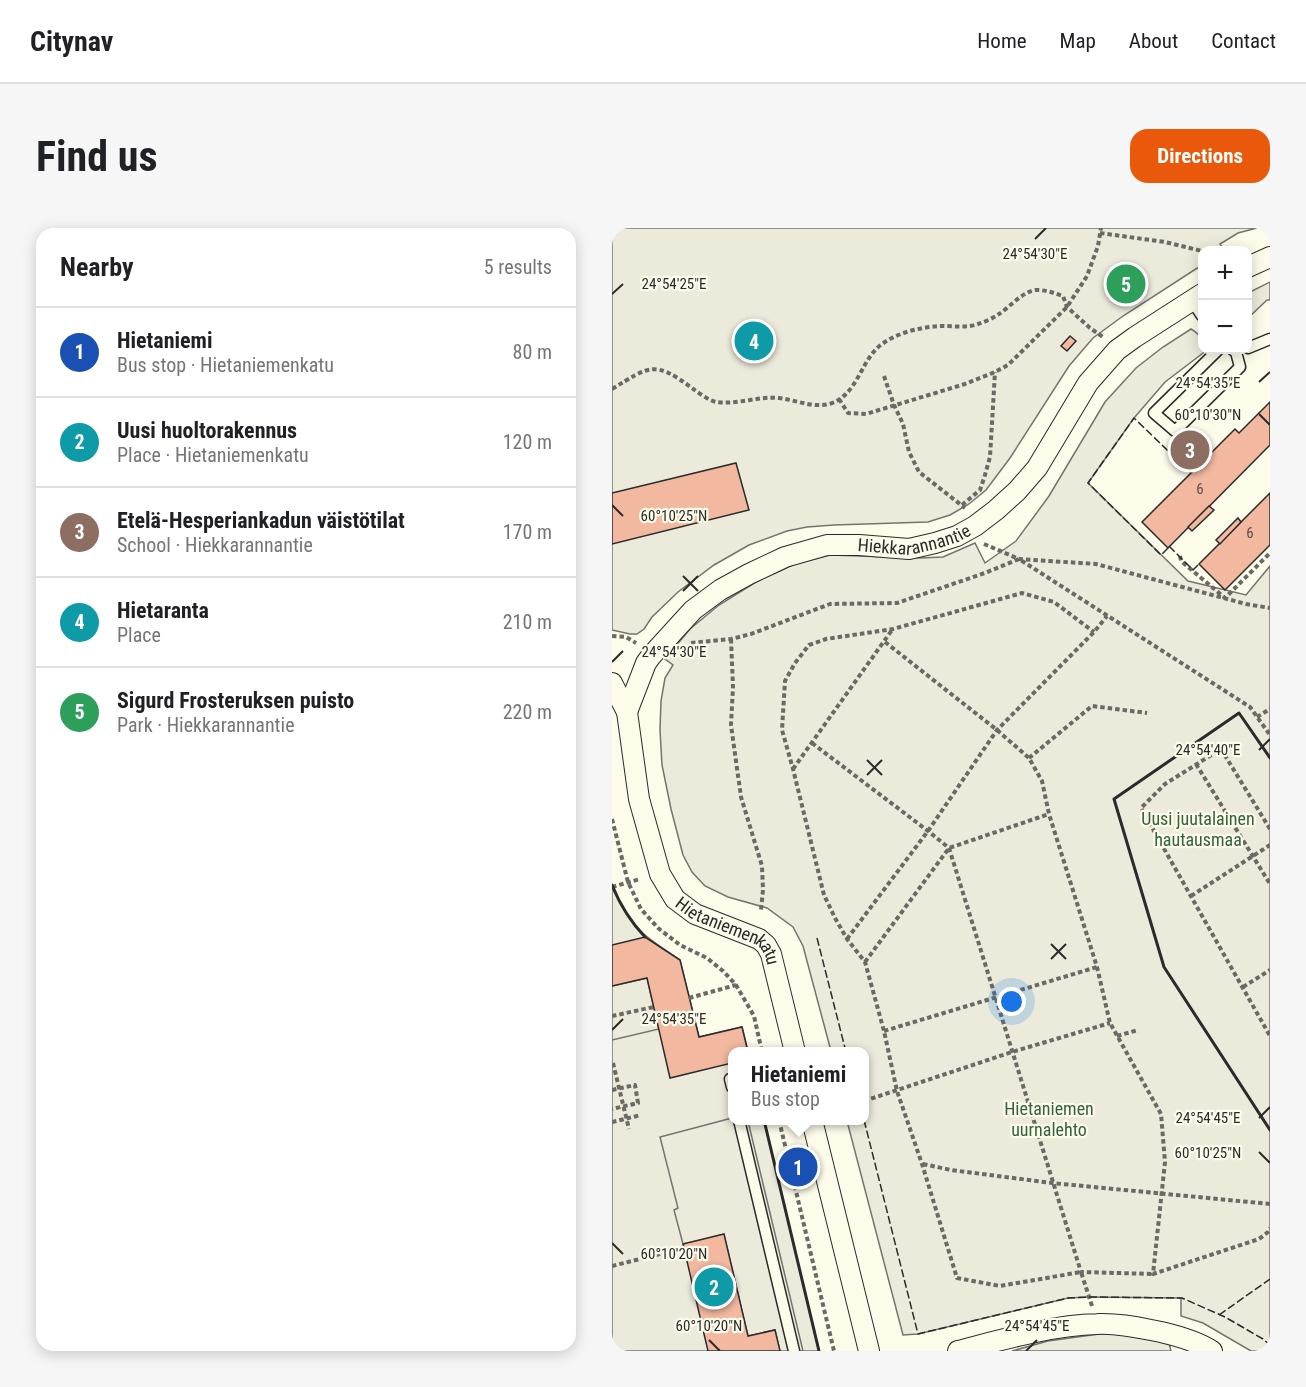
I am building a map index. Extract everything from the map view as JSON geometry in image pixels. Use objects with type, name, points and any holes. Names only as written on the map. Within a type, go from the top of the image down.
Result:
[{"type":"street","points":[[1252,265],[1270,257]]},
{"type":"street","name":"Hiekkarannantie","points":[[627,712],[646,663],[651,656],[693,610],[720,590],[749,574],[785,557],[827,545],[909,549],[957,536],[975,526],[1017,491],[1037,468],[1088,383],[1118,350],[1135,337],[1198,305]]},
{"type":"street","points":[[612,683],[627,712]]},
{"type":"street","name":"Hietaniemenkatu","points":[[627,712],[639,800],[660,874],[675,899],[695,914],[759,939],[765,945],[771,954],[794,1047]]},
{"type":"street","points":[[813,1125],[868,1351]]},
{"type":"street","points":[[963,1350],[1061,1327],[1098,1323],[1129,1325],[1175,1336],[1212,1351]]},
{"type":"lane","points":[[1252,346],[1270,339]]},
{"type":"lane","points":[[1214,354],[1154,412],[1175,431],[1240,367],[1238,354]]},
{"type":"lane","points":[[740,1125],[794,1351]]},
{"type":"path","points":[[839,399],[848,413],[866,414],[965,384],[1008,365],[1067,307],[1087,276],[1101,231],[1198,250]]},
{"type":"path","points":[[612,389],[639,372],[659,369],[716,402],[779,398],[820,405],[830,403],[848,392],[875,350],[896,336],[923,328],[977,325],[997,316],[1026,293],[1035,290],[1049,291],[1063,296],[1067,307],[1118,350]]},
{"type":"path","points":[[962,505],[980,490],[990,457],[995,372]]},
{"type":"path","points":[[884,376],[903,424],[909,452],[919,472],[962,505],[968,511],[975,526]]},
{"type":"path","points":[[984,544],[1019,559],[1250,707],[1270,735]]},
{"type":"path","points":[[1225,598],[1270,553]]},
{"type":"path","points":[[1180,556],[1181,561],[1225,598]]},
{"type":"path","points":[[690,643],[731,639],[751,634],[830,603],[897,603],[986,573],[1019,559],[1096,564],[1270,608]]},
{"type":"path","points":[[1094,633],[1054,602],[1022,593],[893,629],[826,639],[809,645],[785,681],[782,730],[824,895],[847,939],[865,962],[884,1031],[897,1091],[957,1278],[1000,1286],[1081,1272],[1153,1274],[1259,1239],[1270,1228]]},
{"type":"path","points":[[847,939],[928,831],[997,730],[1094,633],[1107,616]]},
{"type":"path","points":[[793,769],[893,629]]},
{"type":"path","points":[[612,636],[626,637],[636,643]]},
{"type":"path","points":[[731,639],[733,687],[731,725],[741,797],[762,866],[764,890],[761,910]]},
{"type":"path","points":[[885,642],[1029,758],[1042,781],[1049,814],[1097,967],[1110,1023],[1161,1114],[1166,1162],[1153,1274]]},
{"type":"path","points":[[1029,758],[1092,706],[1147,713]]},
{"type":"path","points":[[1257,717],[1270,709]]},
{"type":"path","points":[[812,743],[949,849],[1052,1183],[1093,1307]]},
{"type":"path","points":[[1270,829],[1221,749],[1165,784],[1141,808],[1270,1036]]},
{"type":"path","points":[[1196,765],[1270,884]]},
{"type":"path","points":[[865,962],[949,849],[1049,814]]},
{"type":"path","points":[[612,819],[628,882],[641,909],[658,928],[680,945],[707,958],[736,985],[754,1016],[761,1047]]},
{"type":"path","points":[[1191,896],[1270,845]]},
{"type":"path","points":[[612,887],[660,874]]},
{"type":"path","points":[[884,1031],[1097,967]]},
{"type":"path","points":[[1242,987],[1270,970]]},
{"type":"path","points":[[689,998],[736,985]]},
{"type":"path","points":[[612,1016],[654,1007]]},
{"type":"path","points":[[869,1099],[1012,1052],[1110,1023]]},
{"type":"path","points":[[1117,1036],[1138,1030]]},
{"type":"path","points":[[613,1063],[629,1129]]},
{"type":"path","points":[[612,1090],[634,1085],[638,1103],[612,1109]]},
{"type":"path","points":[[612,1122],[641,1114]]},
{"type":"path","points":[[780,1125],[834,1351]]},
{"type":"path","points":[[922,1164],[1052,1183],[1270,1204]]},
{"type":"path","points":[[612,1266],[672,1251]]},
{"type":"green space","points":[[612,228],[1257,228],[1238,233],[1220,244],[1222,246],[1198,246],[1198,268],[1093,338],[1069,366],[1010,458],[986,490],[969,504],[950,515],[928,522],[834,525],[787,531],[749,545],[714,565],[678,592],[637,634],[612,630]]},
{"type":"green space","points":[[1270,282],[1270,300],[1267,300],[1252,314],[1252,300],[1252,291]]},
{"type":"green space","name":"Hietaniemen uurnalehto","points":[[1191,329],[1198,334],[1198,354],[1202,354],[1165,382],[1134,418],[1088,483],[1188,581],[1246,595],[1270,566],[1270,1351],[1251,1351],[1203,1323],[1181,1316],[1181,1298],[1068,1298],[918,1334],[903,1335],[848,1125],[869,1125],[869,1047],[830,1047],[803,946],[793,927],[767,908],[728,897],[705,886],[692,872],[683,855],[662,765],[661,701],[665,678],[673,665],[665,659],[690,629],[719,605],[756,582],[795,564],[830,555],[943,557],[975,543],[985,563],[1016,541],[1049,496],[1105,402],[1136,368]]},
{"type":"green space","points":[[612,885],[618,900],[639,930],[680,960],[699,1037],[742,1027],[747,1047],[728,1047],[728,1125],[765,1125],[819,1351],[612,1351]]},
{"type":"green space","points":[[1128,1333],[1169,1343],[1171,1351],[1012,1351],[1048,1341],[1099,1334]]},
{"type":"shaded area","points":[[647,978],[659,1029],[612,1040],[612,986]]},
{"type":"shaded area","points":[[728,1119],[728,1125],[749,1125],[803,1351],[780,1351],[775,1330],[748,1336],[724,1235],[683,1244],[674,1210],[678,1208],[660,1137]]},
{"type":"building","points":[[1070,336],[1076,341],[1067,351],[1061,346]]},
{"type":"building","points":[[1270,402],[1270,445],[1168,548],[1142,522],[1235,429],[1239,433]]},
{"type":"building","points":[[736,463],[749,510],[612,544],[612,493]]},
{"type":"building","points":[[1270,493],[1270,545],[1225,590],[1199,564]]},
{"type":"building","points":[[1209,506],[1214,510],[1192,531],[1188,527]]},
{"type":"building","points":[[1238,518],[1241,522],[1220,544],[1216,540]]},
{"type":"building","points":[[645,937],[680,960],[699,1037],[742,1027],[747,1047],[728,1047],[728,1064],[670,1078],[647,978],[612,986],[612,945]]},
{"type":"building","points":[[724,1234],[748,1336],[775,1330],[780,1351],[708,1351],[683,1244]]},
{"type":"fence","points":[[1168,548],[1161,555],[1088,483],[1134,418],[1191,473]]},
{"type":"fence","points":[[1169,546],[1193,570],[1199,564]]},
{"type":"fence","points":[[817,938],[845,1047]]},
{"type":"fence","points":[[865,1125],[918,1334],[1068,1298],[1182,1298],[1225,1317],[1270,1345]]},
{"type":"fence","points":[[1219,1315],[1270,1279]]},
{"type":"wall","points":[[1270,758],[1239,713],[1114,799],[1164,967],[1270,1130]]},
{"type":"wall","points":[[612,885],[626,912],[645,937]]},
{"type":"wall","points":[[765,1125],[819,1351]]},
{"type":"place","name":"Sigurd Frosteruksen puisto","points":[[1126,284]]},
{"type":"place","name":"Hietaranta","points":[[754,341]]},
{"type":"place","name":"Etelä-Hesperiankadun väistötilat","points":[[1190,450]]},
{"type":"place","name":"Hietaniemi","points":[[798,1167]]},
{"type":"place","name":"Uusi huoltorakennus","points":[[714,1287]]},
{"type":"park label","name":"Uusi juutalainen hautausmaa","points":[[1198,829]]}]
